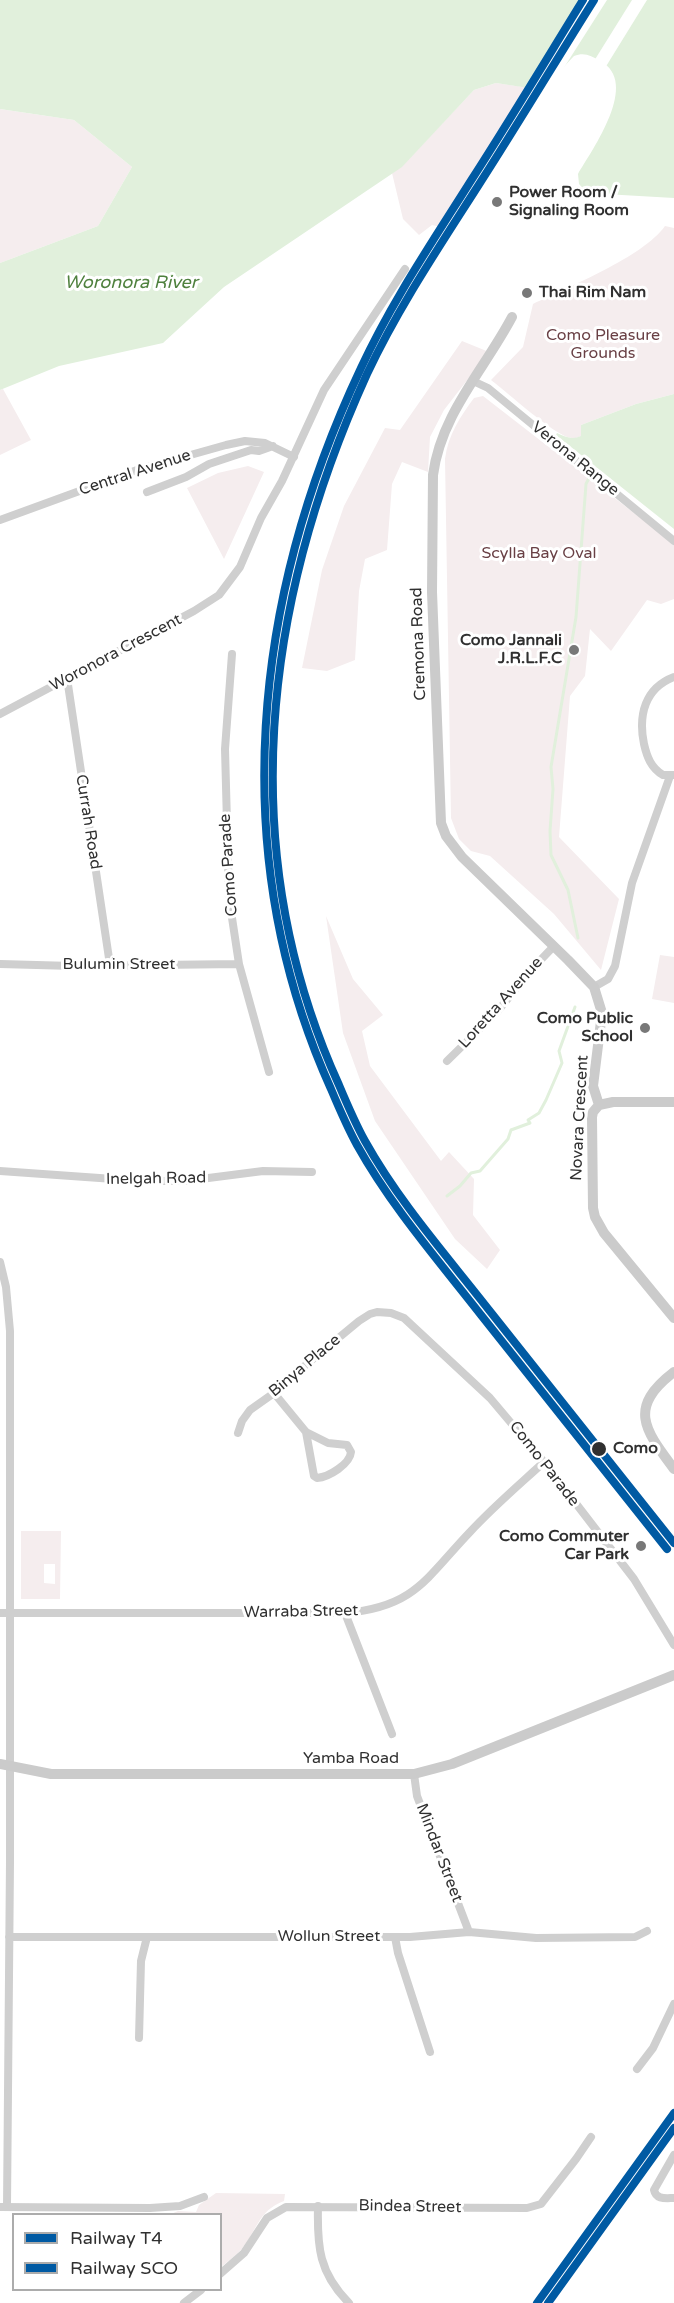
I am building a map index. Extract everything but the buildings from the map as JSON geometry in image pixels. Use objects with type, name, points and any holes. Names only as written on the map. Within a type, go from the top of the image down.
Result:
[{"type":"street","points":[[294,457],[330,381],[405,269]]},
{"type":"street","name":"Cremona Road","points":[[512,317],[461,398],[440,439],[432,475],[432,592],[440,811],[446,836],[453,847],[554,946]]},
{"type":"street","name":"Verona Range","points":[[473,381],[488,388],[674,541]]},
{"type":"street","name":"Central Avenue","points":[[0,520],[137,470],[245,441],[265,443],[294,457]]},
{"type":"street","name":"Central Avenue","points":[[147,492],[227,457],[273,446]]},
{"type":"street","name":"Woronora Crescent","points":[[0,714],[194,611],[219,595],[228,586],[240,567],[261,518],[294,457]]},
{"type":"street","name":"Como Parade","points":[[232,654],[225,749],[229,898],[239,964],[269,1072]]},
{"type":"street","points":[[594,987],[608,979],[615,966],[632,883],[672,775],[663,775],[652,766],[645,748],[641,722],[650,694],[663,682],[674,677]]},
{"type":"street","name":"Currah Road","points":[[67,678],[110,965]]},
{"type":"street","name":"Novara Crescent","points":[[554,946],[594,987],[602,1013],[593,1086],[599,1105],[592,1116],[592,1196],[595,1217],[604,1233],[674,1318]]},
{"type":"street","name":"Loretta Avenue","points":[[447,1060],[497,1012],[554,946]]},
{"type":"street","name":"Bulumin Street","points":[[0,964],[239,964]]},
{"type":"street","points":[[599,1105],[613,1102],[674,1102]]},
{"type":"street","name":"Inelgah Road","points":[[0,1171],[142,1182],[185,1181],[263,1171],[312,1172]]},
{"type":"street","points":[[0,1262],[10,1331],[4,1450],[10,1613],[5,1766],[4,1906],[9,1937],[4,2207],[156,2208],[180,2206],[204,2197]]},
{"type":"street","name":"Como Parade","points":[[384,1312],[404,1318],[473,1380],[544,1462],[634,1579],[674,1646]]},
{"type":"street","name":"Binya Place","points":[[238,1433],[245,1415],[274,1394],[290,1378],[359,1322],[370,1314],[384,1312]]},
{"type":"street","points":[[674,1372],[653,1391],[645,1413],[645,1422],[651,1440],[674,1469]]},
{"type":"street","points":[[274,1394],[306,1432],[328,1443],[347,1445],[351,1452],[349,1461],[326,1476],[317,1478],[312,1472],[306,1432]]},
{"type":"street","name":"Warraba Street","points":[[0,1613],[345,1613],[384,1607],[418,1588],[471,1531],[544,1462]]},
{"type":"street","points":[[345,1613],[392,1734]]},
{"type":"street","points":[[674,1666],[674,1675]]},
{"type":"street","name":"Yamba Road","points":[[5,1766],[51,1774],[414,1774],[452,1764],[674,1675]]},
{"type":"street","name":"Mindar Street","points":[[414,1774],[417,1796],[469,1932]]},
{"type":"street","name":"Wollun Street","points":[[9,1937],[395,1937],[469,1932],[536,1938],[635,1937],[647,1931]]},
{"type":"street","points":[[139,2038],[141,1961],[147,1937]]},
{"type":"street","points":[[395,1937],[430,2052]]},
{"type":"street","points":[[637,2069],[653,2048],[674,2004]]},
{"type":"street","name":"Bindea Street","points":[[222,2272],[244,2253],[267,2218],[281,2209],[292,2206],[527,2208],[541,2204],[591,2137]]},
{"type":"street","points":[[674,2155],[654,2190],[661,2198],[674,2198]]},
{"type":"street","points":[[318,2206],[319,2246],[325,2270],[333,2286],[349,2303]]},
{"type":"street","points":[[184,2303],[199,2291]]},
{"type":"green space","points":[[496,83],[531,88],[445,228],[432,225],[419,235],[403,219],[392,173],[402,166],[474,90]]},
{"type":"green space","points":[[0,109],[74,120],[132,167],[98,226],[0,263]]},
{"type":"green space","name":"Como Pleasure Grounds","points":[[665,226],[674,228],[674,394],[636,404],[581,425],[581,436],[577,438],[565,436],[544,423],[491,380],[523,347],[533,304],[623,260],[654,238]]},
{"type":"green space","points":[[462,341],[489,352],[444,410],[430,437],[428,472],[402,462],[392,484],[387,550],[365,559],[359,591],[355,660],[327,671],[302,668],[322,570],[344,506],[385,428],[400,430]]},
{"type":"green space","points":[[3,389],[31,440],[0,455],[0,390]]},
{"type":"green space","name":"Scylla Bay Oval","points":[[483,396],[674,544],[674,599],[661,604],[647,600],[611,651],[590,629],[585,676],[570,696],[559,837],[619,899],[601,970],[554,914],[490,856],[471,851],[459,839],[451,818],[445,459],[449,442],[459,419],[474,398]]},
{"type":"green space","points":[[248,466],[264,472],[224,559],[187,488],[218,473]]},
{"type":"green space","points":[[326,916],[353,979],[383,1015],[362,1031],[370,1066],[441,1161],[449,1152],[474,1179],[473,1215],[500,1250],[487,1269],[455,1239],[375,1121],[343,1033]]},
{"type":"green space","points":[[660,955],[674,957],[674,1003],[652,999]]},
{"type":"green space","points":[[21,1531],[61,1531],[60,1599],[21,1599]],"holes":[[[44,1564],[55,1564],[55,1584],[44,1583]]]},
{"type":"green space","points":[[216,2193],[285,2194],[284,2201],[268,2210],[246,2244],[222,2266],[222,2213],[173,2213],[196,2212],[199,2205]]},
{"type":"water","name":"Woronora River","points":[[0,0],[674,0],[674,198],[587,193],[579,184],[578,174],[610,116],[615,100],[616,84],[611,71],[600,61],[581,54],[574,56],[542,90],[496,83],[474,90],[402,167],[224,287],[163,343],[59,366],[0,390],[0,263],[98,226],[132,167],[74,120],[0,109]]},
{"type":"water","points":[[674,394],[674,529],[556,435],[557,433],[569,438],[581,436],[581,425],[636,404]]},
{"type":"pier","points":[[587,0],[607,0],[558,77],[544,93],[530,91]]},
{"type":"pier","points":[[632,0],[647,0],[605,68],[594,61]]},
{"type":"waterway","points":[[578,938],[568,890],[551,855],[553,789],[551,767],[576,617],[586,484],[597,466]]},
{"type":"waterway","points":[[447,1196],[471,1173],[480,1171],[508,1139],[511,1130],[530,1123],[528,1120],[539,1113],[562,1063],[559,1051],[575,1007]]},
{"type":"rail line","name":"SCO","points":[[583,0],[399,295],[361,368],[324,455],[296,544],[276,635],[266,726],[265,818],[276,909],[297,1000],[331,1089],[357,1145],[370,1168],[416,1232],[667,1549]]},
{"type":"rail line","name":"T4","points":[[594,0],[405,302],[367,374],[332,461],[304,549],[284,638],[274,728],[274,818],[284,907],[306,997],[339,1085],[365,1141],[378,1164],[424,1228],[674,1543]]},
{"type":"rail line","name":"T4","points":[[537,2303],[674,2113]]},
{"type":"rail line","name":"SCO","points":[[548,2303],[674,2128]]},
{"type":"place","name":"Power Room / Signaling Room","points":[[497,202]]},
{"type":"place","name":"Thai Rim Nam","points":[[527,293]]},
{"type":"place","name":"Como Jannali J.R.L.F.C","points":[[574,650]]},
{"type":"place","name":"Como Public School","points":[[645,1028]]},
{"type":"place","name":"Como","points":[[599,1449]]},
{"type":"place","name":"Como Commuter Car Park","points":[[641,1546]]}]
